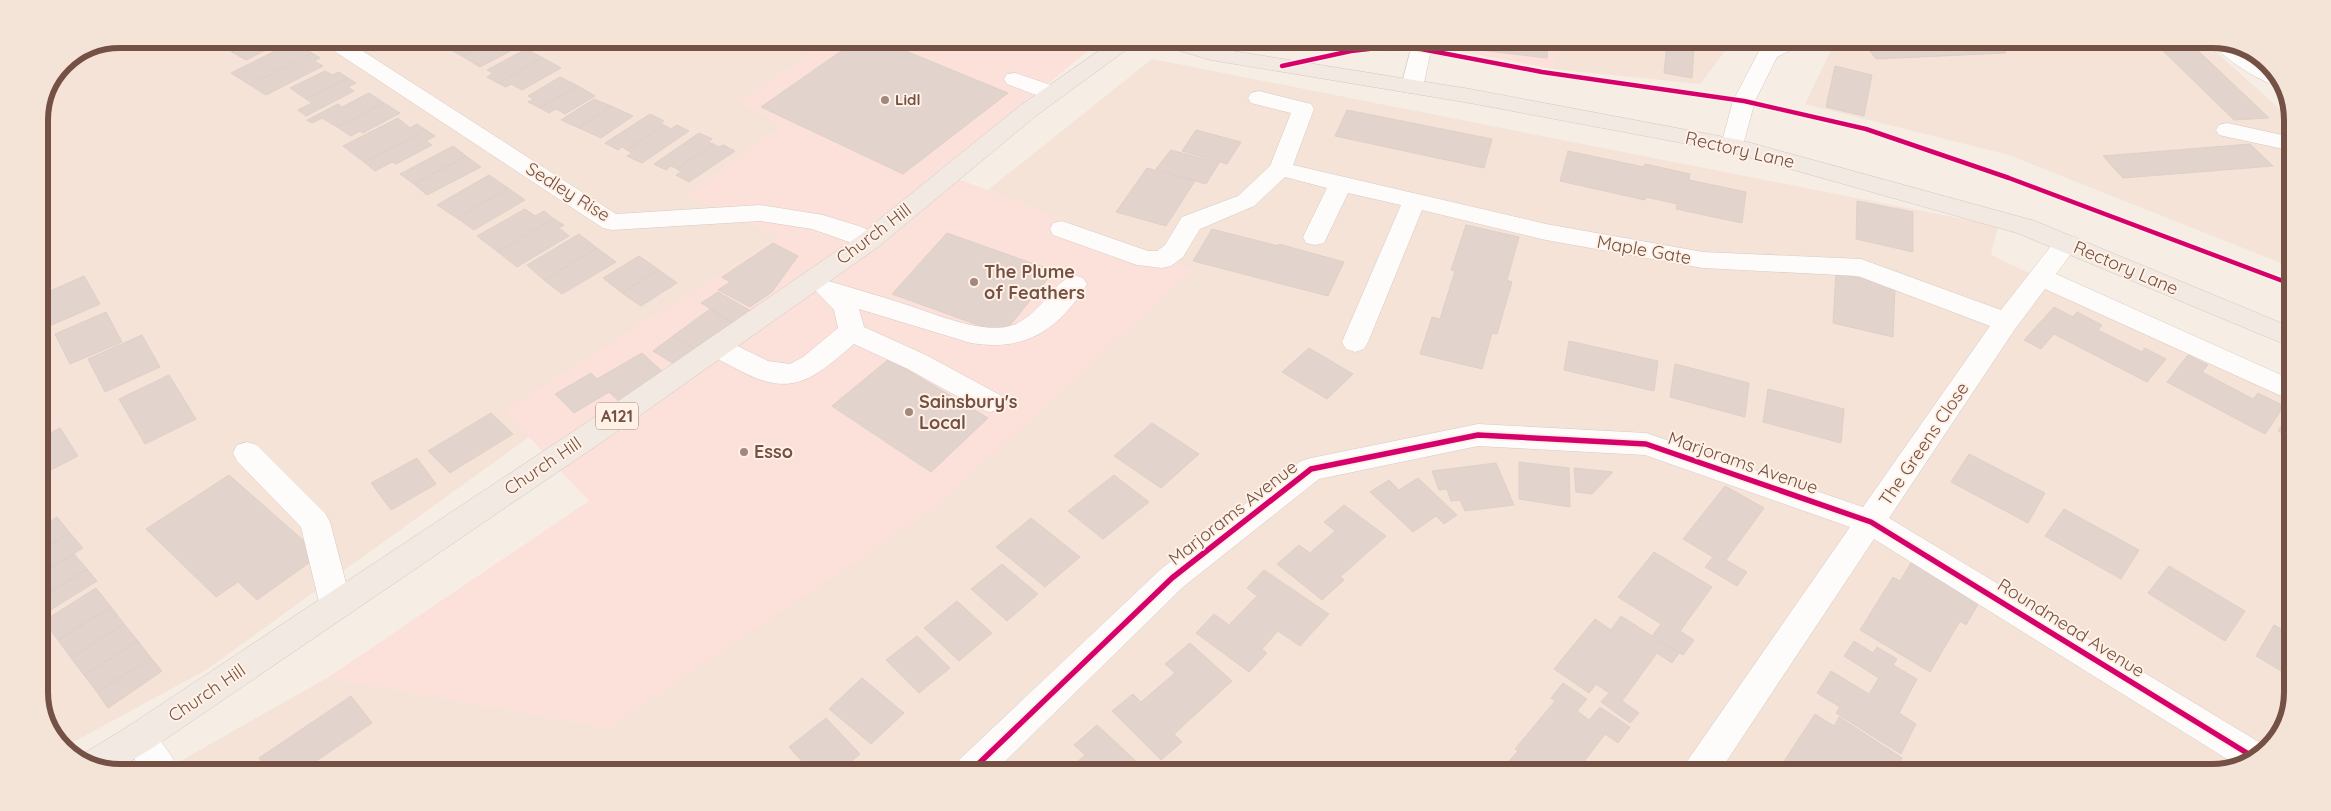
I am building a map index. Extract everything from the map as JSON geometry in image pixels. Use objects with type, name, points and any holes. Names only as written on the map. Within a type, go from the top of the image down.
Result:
[{"type":"main road","name":"Church Hill","points":[[99,761],[140,738],[719,347],[822,287],[869,241],[1052,93],[1116,48]]},
{"type":"main road","name":"Rectory Lane","points":[[1191,48],[1211,54],[1412,87],[1732,145],[2026,227],[2283,335]]},
{"type":"street","name":"Sedley Rise","points":[[343,48],[612,222],[760,213],[814,221],[869,241]]},
{"type":"street","points":[[1412,87],[1421,48]]},
{"type":"street","points":[[1732,145],[1744,101],[1768,53],[1779,48]]},
{"type":"street","points":[[2229,50],[2266,73]]},
{"type":"street","points":[[1015,78],[1052,93]]},
{"type":"street","points":[[1062,229],[1146,259],[1162,260],[1174,251],[1191,222],[1246,201],[1280,169],[1303,109],[1259,98]]},
{"type":"street","points":[[2227,130],[2283,142]]},
{"type":"street","name":"Maple Gate","points":[[1280,169],[1546,232],[1703,260],[1861,268],[2006,322]]},
{"type":"street","points":[[1315,237],[1340,184]]},
{"type":"street","points":[[1355,342],[1414,202]]},
{"type":"street","name":"The Greens Close","points":[[1705,764],[2006,322],[2067,243]]},
{"type":"street","points":[[2040,278],[2283,387]]},
{"type":"street","points":[[822,287],[969,334],[997,338],[1026,330],[1043,320],[1074,284]]},
{"type":"street","points":[[719,347],[761,371],[780,374],[803,370],[850,332],[852,318],[845,306],[822,287]]},
{"type":"street","points":[[850,332],[917,362],[990,402]]},
{"type":"street","name":"Marjorams Avenue","points":[[978,764],[1172,578],[1310,469],[1478,435],[1646,444],[1871,522]]},
{"type":"street","points":[[247,453],[315,522],[336,606]]},
{"type":"street","name":"Roundmead Avenue","points":[[1871,522],[2248,754]]},
{"type":"street","points":[[140,738],[157,764]]},
{"type":"shaded area","points":[[119,48],[818,48],[737,102],[782,125],[687,195],[779,237],[505,410],[529,437],[206,670],[69,744],[57,728],[51,715],[48,697],[48,119],[49,105],[53,92],[68,68],[92,53],[105,49]]},
{"type":"shaded area","points":[[818,48],[1092,48],[938,171],[1194,270],[935,508],[610,728],[327,678],[589,501],[504,410],[779,237],[687,195],[782,125],[737,102]]},
{"type":"shaded area","points":[[1443,48],[1557,48],[1553,69]]},
{"type":"shaded area","points":[[1557,48],[1727,48],[1700,84],[1553,69]]},
{"type":"shaded area","points":[[1832,48],[2212,48],[2283,112],[2283,264],[2009,155],[1805,104]]},
{"type":"shaded area","points":[[1152,59],[1998,226],[1991,255],[2283,392],[2284,692],[2280,715],[2269,735],[2255,749],[2235,760],[2212,764],[175,764],[327,678],[610,728],[1193,270],[988,190]]},
{"type":"building","points":[[226,48],[240,48],[232,52]]},
{"type":"building","points":[[240,48],[270,48],[246,60],[232,52]]},
{"type":"building","points":[[281,48],[289,48],[296,52],[303,48],[312,53],[250,85],[231,73]]},
{"type":"building","points":[[448,48],[478,48],[462,56]]},
{"type":"building","points":[[478,48],[516,48],[480,67],[462,56]]},
{"type":"building","name":"Lidl","points":[[846,48],[898,48],[1008,93],[903,174],[761,107]]},
{"type":"building","points":[[1462,48],[1548,48],[1547,58]]},
{"type":"building","points":[[1666,48],[1694,48],[1692,78],[1664,73]]},
{"type":"building","points":[[1868,48],[2002,48],[2006,53],[1876,59]]},
{"type":"building","points":[[2160,48],[2195,48],[2269,118],[2234,120]]},
{"type":"building","points":[[526,49],[543,58],[498,83],[487,77],[493,73],[487,70]]},
{"type":"building","points":[[312,53],[320,58],[314,61],[323,66],[266,95],[250,85]]},
{"type":"building","points":[[543,58],[561,68],[522,90],[511,84],[506,87],[498,83]]},
{"type":"building","points":[[1835,66],[1872,75],[1864,116],[1826,107]]},
{"type":"building","points":[[325,71],[332,75],[339,72],[348,78],[306,99],[290,88]]},
{"type":"building","points":[[560,77],[578,86],[540,108],[528,102],[534,99],[528,96]]},
{"type":"building","points":[[348,78],[356,83],[348,87],[354,91],[306,116],[298,110],[312,103],[306,99]]},
{"type":"building","points":[[578,86],[595,96],[565,114],[556,109],[549,113],[540,108]]},
{"type":"building","points":[[369,93],[384,103],[337,127],[322,118],[312,123],[307,120],[338,104],[342,107]]},
{"type":"building","points":[[594,99],[611,106],[579,128],[561,120]]},
{"type":"building","points":[[384,103],[400,113],[363,133],[360,131],[351,136],[337,127]]},
{"type":"building","points":[[611,106],[633,116],[601,138],[579,128]]},
{"type":"building","points":[[1347,110],[1492,139],[1484,168],[1335,136]]},
{"type":"building","points":[[650,114],[664,121],[660,123],[664,125],[627,150],[622,147],[618,150],[605,143]]},
{"type":"building","points":[[398,118],[410,128],[417,124],[426,130],[364,162],[343,146]]},
{"type":"building","points":[[664,125],[671,129],[677,125],[689,131],[642,163],[627,156],[632,153],[627,150]]},
{"type":"building","points":[[426,130],[435,136],[426,141],[432,145],[396,164],[392,162],[375,171],[364,162]]},
{"type":"building","points":[[1196,130],[1241,142],[1227,164],[1182,151]]},
{"type":"building","points":[[699,133],[712,139],[708,142],[713,144],[677,169],[671,166],[666,170],[654,164]]},
{"type":"building","points":[[713,144],[719,147],[723,145],[735,151],[689,182],[676,175],[681,172],[677,169]]},
{"type":"building","points":[[2250,144],[2273,166],[2123,178],[2103,156]]},
{"type":"building","points":[[453,146],[466,156],[414,184],[400,174]]},
{"type":"building","points":[[1171,150],[1219,163],[1206,184],[1156,169]]},
{"type":"building","points":[[1568,151],[1644,167],[1645,164],[1690,174],[1689,180],[1746,192],[1742,223],[1676,209],[1677,204],[1646,197],[1645,200],[1560,181]]},
{"type":"building","points":[[466,156],[481,167],[427,195],[414,184]]},
{"type":"building","points":[[1147,168],[1195,181],[1166,226],[1116,212]]},
{"type":"building","points":[[489,175],[508,188],[457,218],[437,205]]},
{"type":"building","points":[[508,188],[525,200],[474,230],[457,218]]},
{"type":"building","points":[[1857,201],[1913,212],[1913,252],[1856,239]]},
{"type":"building","points":[[525,209],[535,216],[544,211],[554,219],[498,252],[477,236]]},
{"type":"building","points":[[554,219],[564,225],[559,228],[569,236],[517,267],[498,252]]},
{"type":"building","points":[[1466,225],[1519,237],[1507,280],[1512,282],[1497,334],[1492,333],[1482,369],[1420,354],[1432,317],[1440,319],[1455,271],[1451,270]]},
{"type":"building","points":[[1212,229],[1278,246],[1279,244],[1344,262],[1328,296],[1193,261]]},
{"type":"building","name":"The Plume of Feathers","points":[[947,233],[1054,271],[1003,334],[892,294]]},
{"type":"building","points":[[579,234],[597,248],[544,280],[527,265]]},
{"type":"building","points":[[773,243],[798,256],[772,292],[750,307],[718,290],[730,282],[722,277]]},
{"type":"building","points":[[597,248],[616,262],[562,294],[544,280]]},
{"type":"building","points":[[639,256],[659,270],[622,293],[603,278]]},
{"type":"building","points":[[659,270],[677,283],[641,306],[622,293]]},
{"type":"building","points":[[1836,273],[1895,286],[1893,337],[1833,323]]},
{"type":"building","points":[[84,276],[100,304],[48,327],[48,292]]},
{"type":"building","points":[[718,292],[751,311],[734,323],[701,303]]},
{"type":"building","points":[[2054,307],[2073,317],[2077,312],[2102,325],[2098,330],[2142,352],[2145,348],[2166,359],[2147,382],[2054,334],[2041,349],[2024,340]]},
{"type":"building","points":[[710,309],[736,325],[699,353],[673,336]]},
{"type":"building","points":[[106,312],[122,342],[70,364],[55,334]]},
{"type":"building","points":[[142,335],[160,367],[105,392],[88,359]]},
{"type":"building","points":[[673,336],[702,354],[682,369],[653,351]]},
{"type":"building","points":[[1569,341],[1658,361],[1654,391],[1564,370]]},
{"type":"building","points":[[1309,348],[1353,374],[1327,399],[1282,372]]},
{"type":"building","points":[[642,353],[665,374],[620,402],[609,392],[574,413],[555,394],[591,373],[597,379]]},
{"type":"building","points":[[2188,355],[2208,365],[2202,372],[2253,399],[2258,393],[2284,407],[2265,434],[2167,382]]},
{"type":"building","name":"Sainsbury's Local","points":[[889,359],[988,418],[931,472],[832,406]]},
{"type":"building","points":[[1675,364],[1749,383],[1745,417],[1670,397]]},
{"type":"building","points":[[169,375],[196,419],[145,444],[119,399]]},
{"type":"building","points":[[1768,389],[1844,409],[1841,443],[1763,422]]},
{"type":"building","points":[[491,413],[513,434],[450,473],[428,451]]},
{"type":"building","points":[[1152,423],[1199,454],[1161,488],[1114,456]]},
{"type":"building","points":[[2284,423],[2284,434],[2278,431]]},
{"type":"building","points":[[60,428],[78,456],[48,471],[48,434]]},
{"type":"building","points":[[1969,454],[2045,493],[2028,523],[1951,482]]},
{"type":"building","points":[[417,458],[436,484],[391,510],[371,483]]},
{"type":"building","points":[[1519,462],[1569,468],[1570,507],[1519,499]]},
{"type":"building","points":[[1496,463],[1514,505],[1465,511],[1460,500],[1451,501],[1447,489],[1439,490],[1432,471]]},
{"type":"building","points":[[1574,468],[1613,472],[1592,494],[1576,492]]},
{"type":"building","points":[[229,475],[320,555],[257,600],[238,582],[216,597],[146,529]]},
{"type":"building","points":[[1114,475],[1149,502],[1103,539],[1068,511]]},
{"type":"building","points":[[1418,478],[1457,515],[1444,524],[1436,516],[1413,532],[1370,492],[1389,480],[1399,490]]},
{"type":"building","points":[[1725,486],[1764,508],[1726,560],[1747,572],[1737,586],[1705,567],[1713,557],[1683,539]]},
{"type":"building","points":[[1344,505],[1386,536],[1340,577],[1344,580],[1322,600],[1277,564],[1299,545],[1310,553],[1335,531],[1324,522]]},
{"type":"building","points":[[2064,509],[2139,550],[2121,579],[2045,536]]},
{"type":"building","points":[[57,517],[70,533],[48,546],[48,522]]},
{"type":"building","points":[[1031,518],[1080,557],[1045,587],[996,547]]},
{"type":"building","points":[[70,533],[83,548],[48,569],[48,546]]},
{"type":"building","points":[[1654,552],[1712,587],[1680,631],[1694,640],[1683,655],[1652,636],[1661,624],[1618,597]]},
{"type":"building","points":[[74,554],[87,569],[48,593],[48,570]]},
{"type":"building","points":[[1912,561],[1981,599],[1966,625],[1960,621],[1930,672],[1860,630],[1893,577],[1900,581]]},
{"type":"building","points":[[1002,564],[1038,594],[1007,621],[971,589]]},
{"type":"building","points":[[2169,566],[2245,611],[2225,641],[2148,593]]},
{"type":"building","points":[[87,569],[97,581],[48,612],[48,593]]},
{"type":"building","points":[[1264,570],[1329,614],[1300,646],[1278,631],[1262,649],[1267,653],[1249,672],[1196,633],[1214,614],[1229,625],[1257,596],[1247,588]]},
{"type":"building","points":[[96,588],[111,607],[58,640],[48,626],[48,618]]},
{"type":"building","points":[[957,601],[992,633],[959,661],[924,628]]},
{"type":"building","points":[[111,607],[124,624],[71,658],[58,640]]},
{"type":"building","points":[[1621,616],[1679,653],[1672,663],[1657,653],[1622,701],[1639,713],[1630,723],[1601,702],[1609,693],[1596,684],[1589,693],[1554,669],[1595,619],[1611,630]]},
{"type":"building","points":[[124,624],[138,641],[84,675],[71,658]]},
{"type":"building","points":[[2274,625],[2284,630],[2284,673],[2256,656]]},
{"type":"building","points":[[917,636],[950,668],[919,693],[886,660]]},
{"type":"building","points":[[138,641],[151,658],[97,692],[84,675]]},
{"type":"building","points":[[1854,641],[1873,653],[1877,647],[1897,659],[1893,665],[1917,679],[1899,713],[1916,724],[1901,754],[1836,713],[1840,707],[1817,693],[1831,671],[1869,694],[1879,678],[1844,656]]},
{"type":"building","points":[[1190,643],[1232,681],[1174,734],[1182,742],[1161,760],[1112,711],[1133,694],[1141,702],[1175,673],[1165,664]]},
{"type":"building","points":[[151,658],[162,671],[108,708],[97,692]]},
{"type":"building","points":[[862,678],[904,713],[871,744],[829,709]]},
{"type":"building","points":[[1563,683],[1587,699],[1577,711],[1589,720],[1600,707],[1630,727],[1618,743],[1605,734],[1582,764],[1513,764],[1509,761],[1518,751],[1515,749],[1555,701],[1551,698]]},
{"type":"building","points":[[351,696],[372,723],[312,764],[264,764],[259,758]]},
{"type":"building","points":[[1815,714],[1834,726],[1839,717],[1902,758],[1899,764],[1782,764]]},
{"type":"building","points":[[826,718],[860,754],[848,764],[804,764],[789,747]]},
{"type":"building","points":[[1097,725],[1139,764],[1075,764],[1085,755],[1074,745]]},
{"type":"cycle path","points":[[1282,66],[1351,51],[1377,48]]},
{"type":"cycle path","points":[[1404,48],[1421,49],[1542,72],[1744,101],[1866,129],[2009,178],[2283,281]]},
{"type":"cycle path","points":[[978,764],[1172,578],[1311,469],[1478,435],[1646,444],[1871,522],[2248,754]]},
{"type":"place","name":"Lidl","points":[[885,100]]},
{"type":"place","name":"The Plume of Feathers","points":[[974,282]]},
{"type":"place","name":"Sainsbury's Local","points":[[909,412]]},
{"type":"place","name":"Esso","points":[[744,452]]}]
